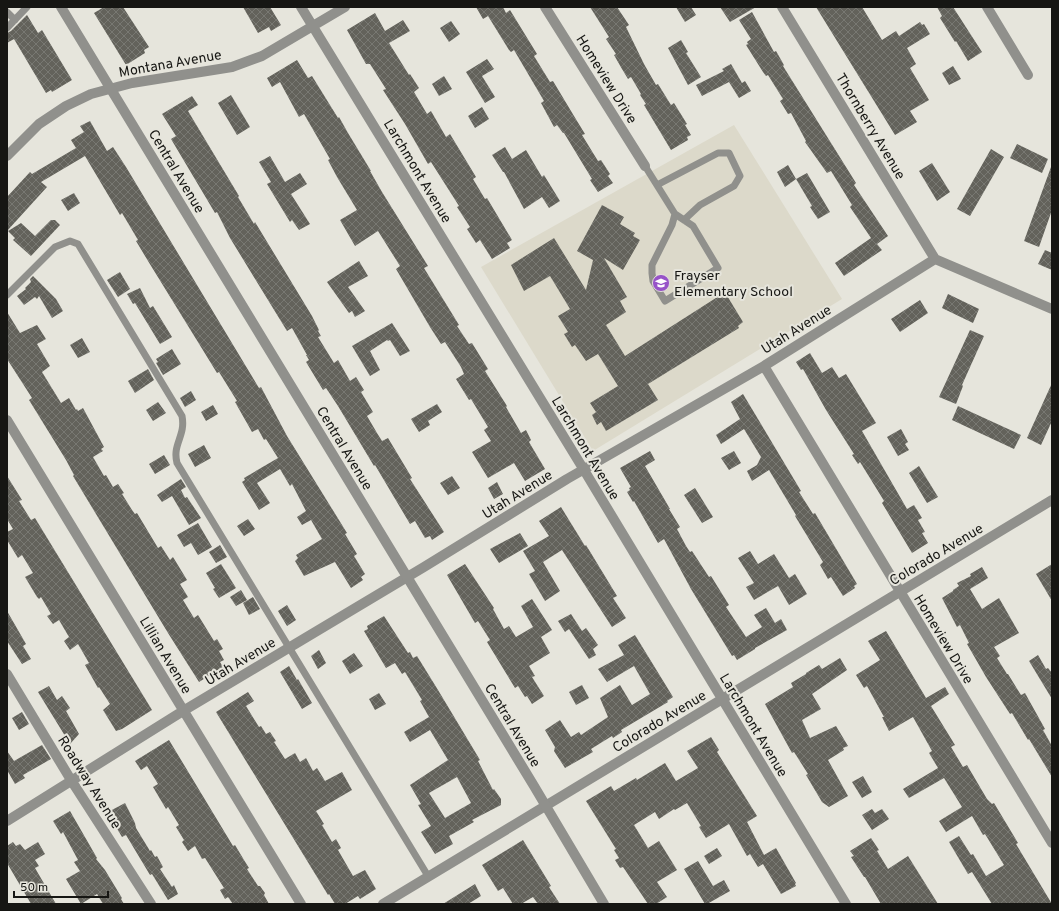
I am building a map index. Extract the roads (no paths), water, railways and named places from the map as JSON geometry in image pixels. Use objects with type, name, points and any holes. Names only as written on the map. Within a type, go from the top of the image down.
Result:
[{"type":"street","name":"Central Avenue","points":[[61,7],[604,904]]},
{"type":"street","name":"Larchmont Avenue","points":[[301,7],[584,470],[846,904]]},
{"type":"street","name":"Montana Avenue","points":[[7,156],[39,124],[66,106],[91,94],[132,83],[232,66],[262,56],[346,7]]},
{"type":"street","name":"Homeview Drive","points":[[545,7],[646,166]]},
{"type":"street","name":"Thornberry Avenue","points":[[782,7],[935,259]]},
{"type":"street","points":[[987,7],[1028,75]]},
{"type":"street","points":[[935,259],[1052,309]]},
{"type":"street","name":"Utah Avenue","points":[[7,821],[184,711],[584,470],[764,366],[935,259]]},
{"type":"street","name":"Homeview Drive","points":[[764,366],[1052,843]]},
{"type":"street","name":"Lillian Avenue","points":[[7,420],[301,904]]},
{"type":"street","name":"Colorado Avenue","points":[[390,902],[428,876],[1052,500]]},
{"type":"street","name":"Roadway Avenue","points":[[7,674],[71,780],[151,904]]},
{"type":"lane","points":[[7,28],[27,7]]},
{"type":"lane","points":[[7,12],[15,20]]},
{"type":"lane","points":[[657,185],[718,153],[729,153],[740,176],[734,186],[700,205],[684,220]]},
{"type":"lane","points":[[646,166],[675,214],[692,226],[718,268],[665,301],[653,281],[652,265],[672,226],[675,214]]},
{"type":"lane","points":[[7,295],[55,247],[70,241],[78,244],[182,416],[183,428],[175,451],[177,463],[428,876]]},
{"type":"place","name":"Frayser Elementary School","points":[[661,283]]}]
